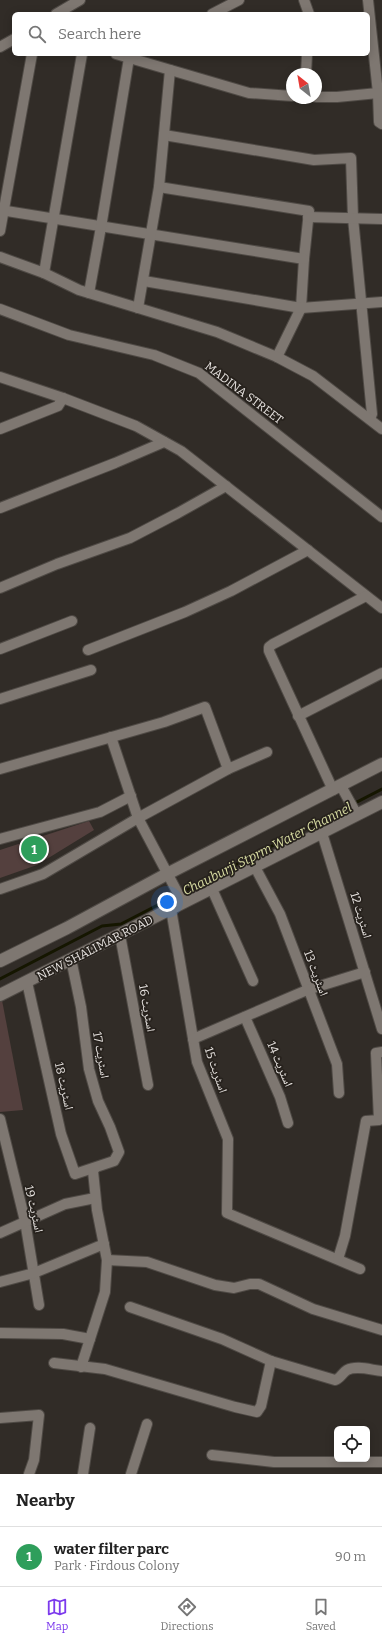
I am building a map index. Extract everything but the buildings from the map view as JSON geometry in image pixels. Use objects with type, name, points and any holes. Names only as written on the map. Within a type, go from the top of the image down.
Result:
[{"type":"street","points":[[59,12],[80,0]]},
{"type":"street","points":[[216,12],[239,0]]},
{"type":"street","points":[[304,0],[308,12]]},
{"type":"street","points":[[368,0],[369,12]]},
{"type":"street","points":[[370,19],[378,93],[379,122],[382,124]]},
{"type":"street","points":[[0,46],[12,40]]},
{"type":"street","points":[[0,231],[2,210],[32,56]]},
{"type":"street","points":[[44,273],[82,56]]},
{"type":"street","points":[[89,293],[133,56],[170,70],[249,92],[286,95]]},
{"type":"street","points":[[306,68],[307,56]]},
{"type":"street","points":[[138,308],[144,281],[159,186],[170,70]]},
{"type":"street","points":[[322,97],[378,93]]},
{"type":"street","points":[[164,135],[314,160],[350,157],[352,159],[353,218],[363,304],[372,414],[370,419]]},
{"type":"street","points":[[159,186],[308,209],[302,308],[277,357]]},
{"type":"street","points":[[2,210],[304,259]]},
{"type":"street","points":[[308,217],[382,219]]},
{"type":"street","points":[[0,257],[44,273],[89,293],[217,332],[277,357],[313,376],[382,429]]},
{"type":"street","points":[[144,281],[302,308],[382,302]]},
{"type":"street","name":"MADINA STREET","points":[[0,309],[69,335],[154,355],[199,373],[382,517]]},
{"type":"street","points":[[0,377],[63,398],[136,426],[181,451],[382,608]]},
{"type":"street","points":[[0,429],[58,406],[63,398]]},
{"type":"street","points":[[0,508],[164,442]]},
{"type":"street","points":[[0,588],[57,564],[130,538],[226,486]]},
{"type":"street","points":[[88,650],[185,612],[231,591],[308,550]]},
{"type":"street","points":[[355,812],[298,716],[269,651],[269,647],[366,596]]},
{"type":"street","points":[[0,649],[72,621]]},
{"type":"street","points":[[0,699],[91,670]]},
{"type":"street","points":[[298,716],[382,672]]},
{"type":"street","points":[[0,769],[164,722],[205,707],[228,769]]},
{"type":"street","points":[[111,737],[138,818],[182,900]]},
{"type":"street","points":[[0,889],[43,874],[138,818],[228,769],[267,752]]},
{"type":"street","points":[[0,961],[169,877],[340,789],[382,764]]},
{"type":"street","points":[[0,838],[100,812],[130,796]]},
{"type":"street","name":"NEW SHALIMAR ROAD","points":[[0,995],[172,909],[182,900],[212,889],[322,833],[355,812],[382,804]]},
{"type":"street","name":"اسٹریٹ 12","points":[[322,833],[382,1028]]},
{"type":"street","name":"اسٹریٹ 13","points":[[255,867],[280,914],[337,1064],[339,1093]]},
{"type":"street","points":[[212,889],[252,981]]},
{"type":"street","name":"اسٹریٹ 15","points":[[172,909],[197,1062],[228,1139],[227,1213],[338,1259]]},
{"type":"street","name":"اسٹریٹ 16","points":[[120,935],[148,1086]]},
{"type":"street","name":"اسٹریٹ 17","points":[[71,960],[81,1007],[89,1069],[98,1101],[119,1152],[114,1161],[95,1168]]},
{"type":"street","points":[[193,1039],[308,990],[365,972]]},
{"type":"street","name":"اسٹریٹ 18","points":[[27,982],[61,1134],[74,1174],[95,1168]]},
{"type":"street","name":"اسٹریٹ 14","points":[[245,1017],[280,1097],[288,1123]]},
{"type":"street","points":[[360,1269],[338,1259],[345,1236],[366,1121],[379,1120],[376,1053],[382,1052]]},
{"type":"street","name":"اسٹریٹ 19","points":[[0,1119],[25,1221],[39,1305]]},
{"type":"street","points":[[81,1367],[105,1292],[107,1260],[95,1198],[92,1171],[95,1168]]},
{"type":"street","points":[[0,1233],[65,1204],[95,1198]]},
{"type":"street","points":[[0,1282],[34,1273],[104,1244]]},
{"type":"street","points":[[107,1260],[147,1262],[215,1285],[234,1288],[250,1284],[259,1284],[313,1309],[382,1330]]},
{"type":"street","points":[[130,1307],[222,1339],[271,1361],[335,1380],[338,1380],[346,1370],[350,1369],[361,1368],[382,1371]]},
{"type":"street","points":[[0,1333],[62,1334],[90,1339]]},
{"type":"street","points":[[54,1363],[81,1367],[105,1368],[235,1407],[257,1412],[261,1406],[271,1361]]},
{"type":"street","points":[[0,1418],[39,1415],[34,1460],[29,1474]]},
{"type":"street","points":[[131,1474],[147,1424]]},
{"type":"street","points":[[83,1474],[90,1428]]},
{"type":"street","points":[[212,1455],[274,1462],[382,1462]]},
{"type":"shaded area","points":[[89,821],[94,830],[37,865],[0,878],[0,850]]},
{"type":"shaded area","points":[[1,995],[23,1110],[0,1112]]},
{"type":"waterway","name":"Chauburji Stprm Water Channel","points":[[0,979],[102,926],[121,924],[382,789]]},
{"type":"place","name":"water filter parc","points":[[34,849]]}]
